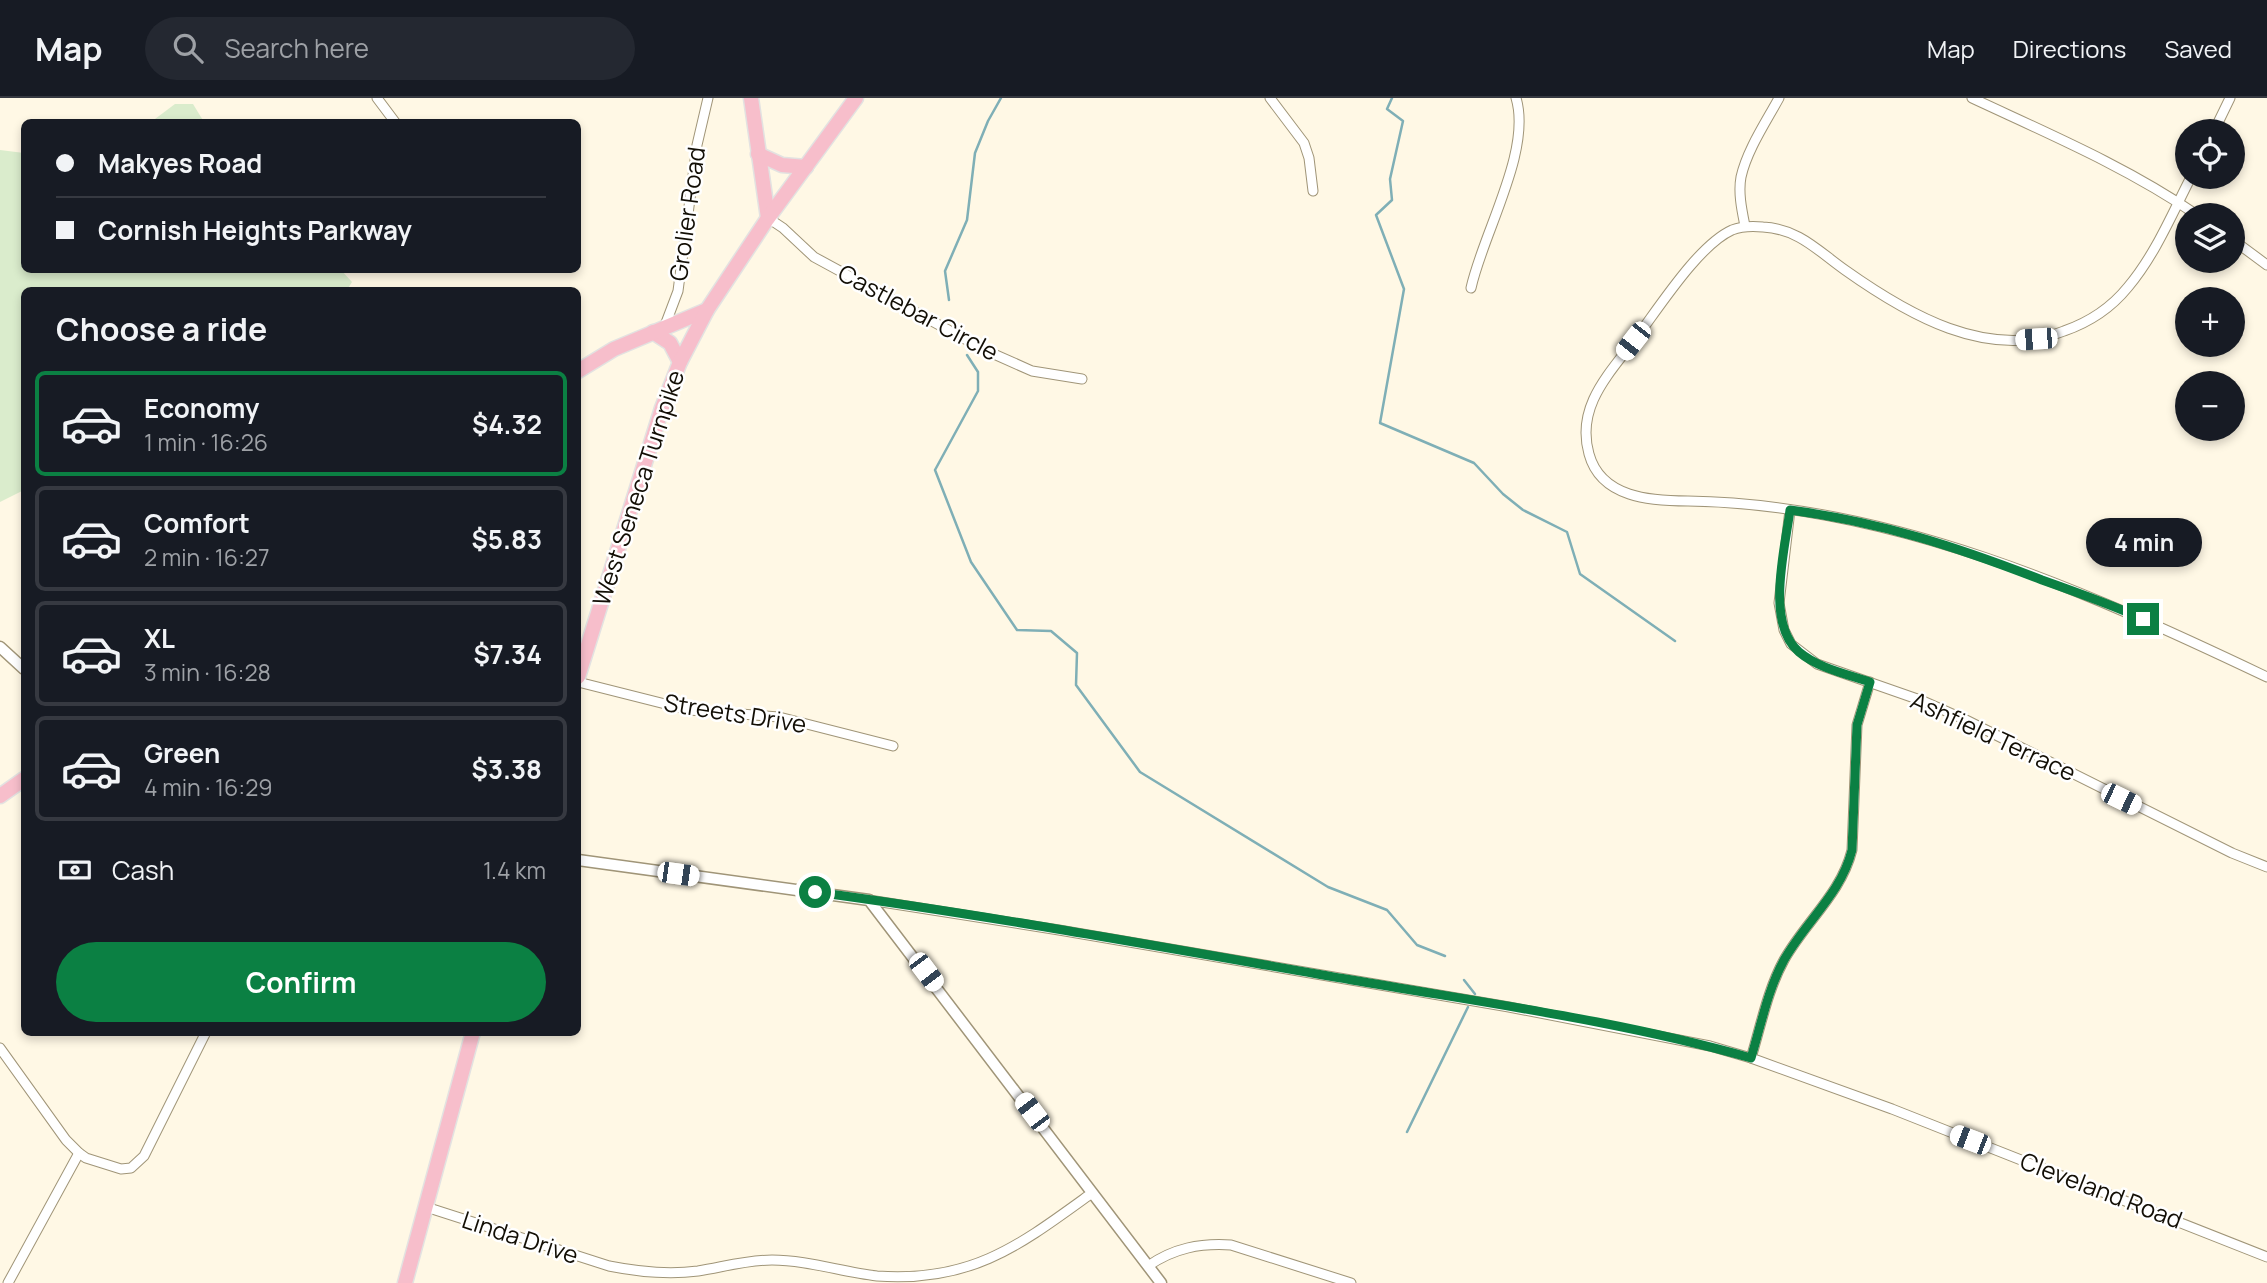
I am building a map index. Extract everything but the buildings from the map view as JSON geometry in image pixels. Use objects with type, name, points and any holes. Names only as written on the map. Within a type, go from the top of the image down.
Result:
[{"type":"main road","points":[[751,98],[768,218]]},
{"type":"main road","name":"West Seneca Turnpike","points":[[581,667],[662,408],[680,362],[707,310],[768,218],[856,98]]},
{"type":"main road","points":[[758,154],[782,165],[806,167]]},
{"type":"main road","points":[[581,369],[614,349],[707,310]]},
{"type":"main road","points":[[658,330],[670,343],[680,362]]},
{"type":"main road","points":[[0,796],[21,781]]},
{"type":"main road","points":[[405,1283],[472,1036]]},
{"type":"street","points":[[376,98],[393,119]]},
{"type":"street","name":"Grolier Road","points":[[658,330],[678,291],[698,145],[708,98]]},
{"type":"street","points":[[1270,98],[1304,143],[1309,158],[1313,191]]},
{"type":"street","points":[[1471,288],[1481,250],[1516,148],[1520,128],[1516,98]]},
{"type":"street","points":[[1745,226],[1741,177],[1752,149],[1779,98]]},
{"type":"street","points":[[1972,98],[2079,148],[2178,202]]},
{"type":"street","points":[[2220,119],[2230,98]]},
{"type":"street","points":[[2185,189],[2154,248],[2130,285],[2112,304],[2097,316],[2056,334],[2036,339],[1992,340],[1953,330],[1919,316],[1841,268],[1813,243],[1796,233],[1776,227],[1745,226],[1722,236],[1692,265],[1604,379],[1589,406],[1585,426],[1589,453],[1602,477],[1621,491],[1640,499],[1736,503],[1790,510],[1867,522],[1922,537],[2125,611],[2267,677]]},
{"type":"street","name":"Castlebar Circle","points":[[768,218],[814,257],[987,351],[1032,372],[1082,379]]},
{"type":"street","points":[[2245,249],[2267,265]]},
{"type":"street","name":"Ashfield Terrace","points":[[1790,510],[1779,603],[1784,630],[1799,652],[1817,664],[1923,701],[1966,720],[2219,847],[2267,867]]},
{"type":"street","points":[[0,647],[21,666]]},
{"type":"street","points":[[1751,1058],[1783,962],[1835,891],[1848,867],[1852,850],[1857,725],[1870,682]]},
{"type":"street","name":"Streets Drive","points":[[581,683],[689,710],[779,718],[893,746]]},
{"type":"street","points":[[581,860],[869,900],[1161,1283]]},
{"type":"street","name":"Cleveland Road","points":[[869,900],[1059,930],[1661,1035],[1751,1058],[1892,1109],[2267,1257]]},
{"type":"street","points":[[0,1048],[79,1153],[99,1163],[121,1169],[131,1168],[139,1162],[166,1115],[204,1036]]},
{"type":"street","points":[[8,1283],[79,1153]]},
{"type":"street","name":"Linda Drive","points":[[426,1207],[609,1266],[638,1272],[660,1274],[697,1271],[762,1260],[783,1260],[896,1279],[927,1278],[965,1271],[998,1258],[1092,1193]]},
{"type":"street","points":[[1148,1266],[1164,1255],[1191,1246],[1231,1245],[1351,1283]]},
{"type":"green space","points":[[175,104],[193,104],[202,119],[155,119]]},
{"type":"green space","points":[[0,150],[21,153],[21,273],[344,273],[352,282],[349,287],[21,287],[21,492],[0,502]]},
{"type":"waterway","points":[[949,300],[945,271],[967,220],[975,153],[1001,98]]},
{"type":"waterway","points":[[1392,98],[1387,109],[1403,121],[1390,179],[1392,200],[1376,215],[1404,289],[1380,423],[1474,463],[1503,494],[1523,510],[1567,532],[1580,574],[1675,641]]},
{"type":"waterway","points":[[967,355],[978,372],[978,391],[935,470],[971,562],[1017,630],[1051,631],[1077,653],[1076,685],[1140,772],[1328,887],[1387,910],[1417,945],[1445,956]]},
{"type":"waterway","points":[[1464,980],[1475,994]]},
{"type":"waterway","points":[[1407,1132],[1468,1007]]},
{"type":"route","points":[[815,892],[1059,930],[1509,1007],[1661,1035],[1751,1058],[1783,962],[1835,891],[1848,867],[1852,850],[1857,725],[1870,682],[1817,664],[1791,644],[1784,630],[1779,603],[1790,510],[1867,522],[1922,537],[2143,619]]}]
